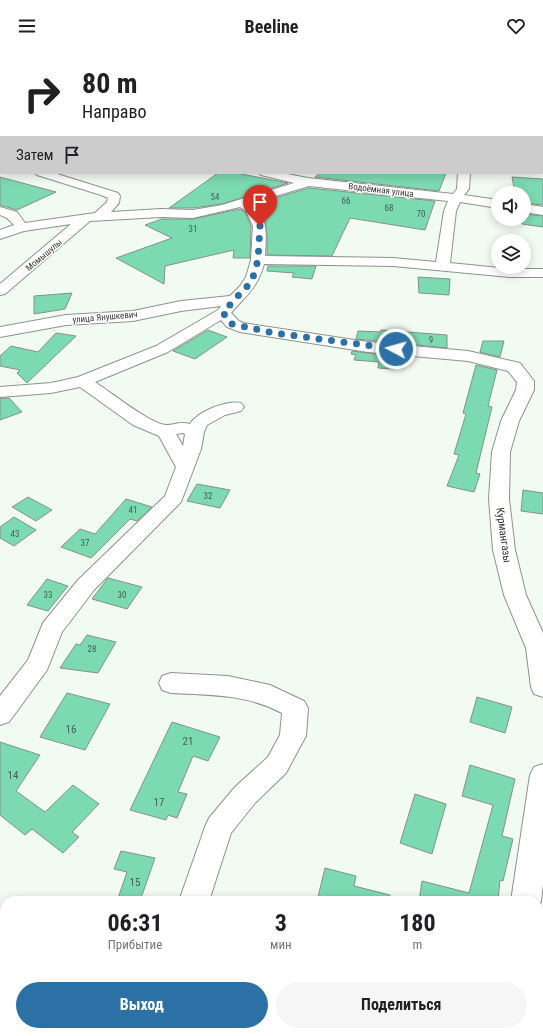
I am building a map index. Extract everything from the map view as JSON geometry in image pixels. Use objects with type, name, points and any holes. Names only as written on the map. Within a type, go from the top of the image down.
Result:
[{"type":"street","points":[[44,174],[114,196],[113,203],[93,217]]},
{"type":"street","name":"Водоёмная улица","points":[[270,174],[308,182],[491,203]]},
{"type":"street","points":[[327,183],[339,174]]},
{"type":"street","points":[[442,267],[450,211],[456,198],[463,189],[464,174]]},
{"type":"street","points":[[0,235],[22,227],[93,217],[161,212],[193,214],[224,208],[308,182]]},
{"type":"street","points":[[0,392],[51,388],[83,380],[162,349],[223,313],[246,288],[253,277],[258,260],[260,226],[251,209],[242,202]]},
{"type":"street","points":[[531,209],[543,211]]},
{"type":"street","points":[[0,212],[12,215],[22,227]]},
{"type":"street","name":"Момышулы","points":[[0,291],[93,217]]},
{"type":"street","points":[[258,260],[393,262],[510,273],[543,273]]},
{"type":"street","name":"улица Янушкевич","points":[[0,332],[66,320],[133,316],[181,306],[234,300]]},
{"type":"street","points":[[223,313],[232,324],[240,327],[368,347],[475,358],[514,367],[534,380]]},
{"type":"street","points":[[83,380],[139,421],[166,432],[185,466]]},
{"type":"street","name":"Курмангазы","points":[[534,380],[525,390],[510,421],[502,452],[499,499],[504,550],[515,595],[538,648],[543,687]]},
{"type":"street","points":[[0,715],[40,664],[51,629],[86,585],[174,498],[192,449],[195,432],[200,422],[219,411],[235,407]]},
{"type":"street","points":[[166,432],[174,428],[187,427],[195,432]]},
{"type":"street","points":[[171,683],[228,686],[270,695],[295,708],[293,736],[277,765],[245,795],[219,827],[196,896]]},
{"type":"street","points":[[527,896],[543,775]]},
{"type":"building","points":[[217,174],[241,174],[288,183],[222,204],[193,208],[169,208]]},
{"type":"building","points":[[319,174],[446,174],[439,191],[315,177]]},
{"type":"building","points":[[0,177],[56,192],[17,210],[0,205]]},
{"type":"building","points":[[512,177],[543,179],[543,205],[531,204],[531,186],[514,186]]},
{"type":"building","points":[[309,188],[435,201],[425,230],[350,218],[332,256],[267,255],[265,221],[263,214],[255,204]]},
{"type":"building","points":[[240,209],[245,212],[251,226],[250,258],[233,258],[234,250],[165,266],[164,284],[116,258],[172,238],[145,225],[162,219],[193,219]]},
{"type":"building","points":[[531,215],[543,216],[543,227],[531,225]]},
{"type":"building","points":[[268,266],[316,266],[312,279],[292,277],[294,273],[267,271]]},
{"type":"building","points":[[418,277],[450,279],[449,295],[419,293]]},
{"type":"building","points":[[72,293],[65,309],[34,314],[34,296]]},
{"type":"building","points":[[208,330],[227,337],[195,359],[173,351]]},
{"type":"building","points":[[381,330],[447,335],[447,348],[356,339],[358,331],[380,332]]},
{"type":"building","points":[[56,333],[76,336],[27,383],[17,373],[20,370],[0,366],[0,356],[11,346],[38,352]]},
{"type":"building","points":[[483,341],[504,341],[500,357],[480,352]]},
{"type":"building","points":[[352,351],[405,357],[403,368],[378,368],[379,362],[354,360],[356,355],[351,354]]},
{"type":"building","points":[[476,365],[497,370],[488,406],[492,407],[476,473],[480,474],[474,492],[447,486],[459,455],[454,454],[466,414],[463,413]]},
{"type":"building","points":[[0,398],[9,398],[22,412],[0,420]]},
{"type":"building","points":[[197,484],[230,490],[220,508],[187,501]]},
{"type":"building","points":[[523,490],[543,493],[543,514],[521,511]]},
{"type":"building","points":[[28,497],[52,510],[36,521],[12,507]]},
{"type":"building","points":[[126,499],[152,507],[137,521],[130,519],[91,558],[61,547],[80,529],[95,534]]},
{"type":"building","points":[[14,517],[36,530],[14,546],[0,538],[0,527]]},
{"type":"building","points":[[108,578],[142,587],[127,609],[92,599]]},
{"type":"building","points":[[47,579],[68,586],[48,611],[27,605]]},
{"type":"building","points":[[87,635],[116,642],[98,673],[60,668],[76,644],[80,645]]},
{"type":"building","points":[[67,693],[110,704],[85,750],[40,737]]},
{"type":"building","points":[[477,697],[512,707],[505,733],[470,722]]},
{"type":"building","points":[[172,722],[220,737],[208,761],[193,756],[178,792],[187,794],[177,818],[168,815],[166,820],[130,810]]},
{"type":"building","points":[[0,742],[40,755],[16,791],[45,812],[73,785],[99,804],[72,832],[79,837],[63,853],[32,829],[25,835],[0,815]]},
{"type":"building","points":[[470,765],[515,779],[502,836],[513,839],[503,881],[500,880],[498,896],[420,896],[422,881],[469,893],[493,805],[462,796]]},
{"type":"building","points":[[415,794],[446,804],[432,854],[400,843]]},
{"type":"building","points":[[121,851],[155,858],[142,896],[119,896],[127,872],[114,869]]},
{"type":"building","points":[[325,868],[356,876],[354,886],[390,895],[390,896],[318,896]]},
{"type":"route","points":[[260,226],[258,260],[253,277],[246,288],[223,313],[232,324],[240,327],[274,333],[368,347],[396,349]]}]
